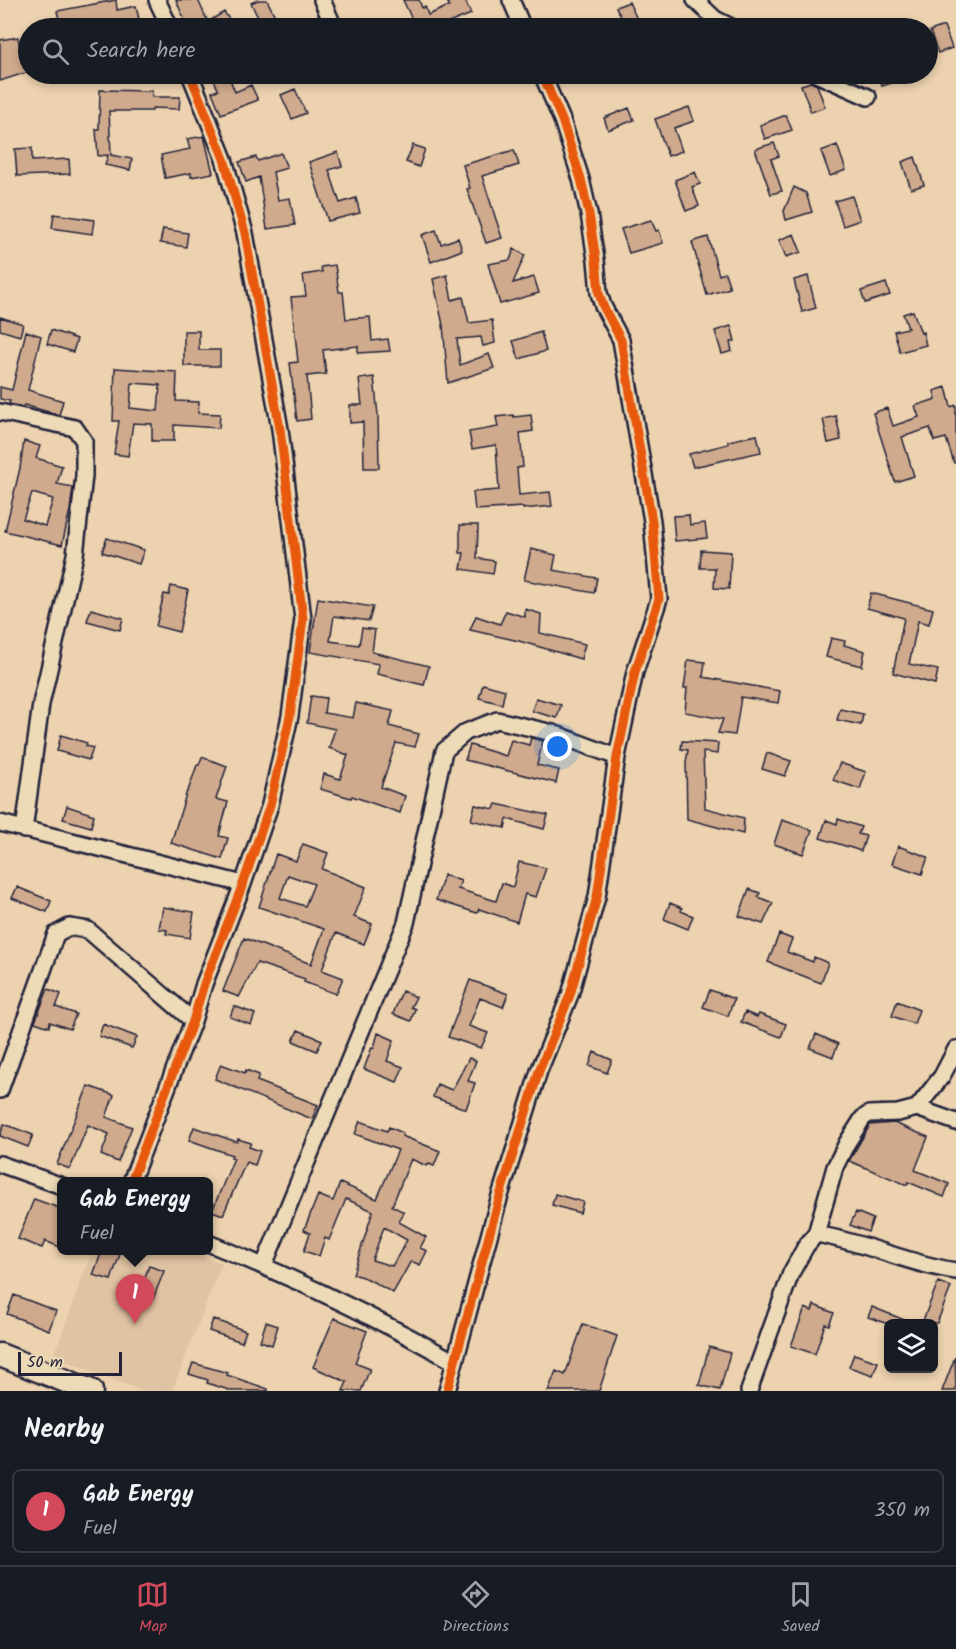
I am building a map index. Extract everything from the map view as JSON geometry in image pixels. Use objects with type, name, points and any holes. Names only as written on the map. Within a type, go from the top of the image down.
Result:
[{"type":"main road","points":[[0,1355],[91,1391]]},
{"type":"street","points":[[157,0],[165,18]]},
{"type":"street","points":[[322,0],[330,18]]},
{"type":"street","points":[[511,0],[519,18]]},
{"type":"street","points":[[695,0],[715,18]]},
{"type":"street","points":[[133,1177],[193,1021],[204,984],[243,884],[270,805],[290,716],[303,619],[280,429],[245,233],[224,159],[194,84]]},
{"type":"street","points":[[447,1391],[499,1199],[539,1071],[570,995],[597,897],[617,757],[635,672],[659,599],[652,521],[621,340],[603,306],[599,293],[590,214],[581,179],[546,84]]},
{"type":"street","points":[[839,84],[868,97]]},
{"type":"street","points":[[0,412],[75,428],[84,441],[84,476],[75,555],[41,704],[24,830]]},
{"type":"street","points":[[264,1265],[406,923],[444,751],[466,732],[497,720],[553,733],[617,757]]},
{"type":"street","points":[[0,823],[243,884]]},
{"type":"street","points":[[0,1090],[56,934],[69,927],[88,930],[193,1021]]},
{"type":"street","points":[[917,1108],[942,1076],[956,1049]]},
{"type":"street","points":[[749,1391],[791,1273],[806,1246],[816,1234],[835,1167],[863,1118],[869,1114],[898,1113],[917,1108],[956,1122]]},
{"type":"street","points":[[0,1164],[57,1184]]},
{"type":"street","points":[[816,1234],[834,1237],[932,1267],[956,1271]]},
{"type":"street","points":[[213,1245],[264,1265],[382,1322],[455,1362]]},
{"type":"shaded area","points":[[91,1255],[199,1255],[222,1263],[172,1391],[142,1391],[54,1356]]},
{"type":"building","points":[[116,0],[117,10],[136,6],[139,18],[59,18],[57,11]]},
{"type":"building","points":[[176,0],[198,0],[206,18],[184,18]]},
{"type":"building","points":[[267,0],[276,18],[258,18],[251,3]]},
{"type":"building","points":[[403,0],[419,0],[422,8],[425,6],[428,15],[449,6],[447,0],[465,0],[471,14],[461,18],[411,18]]},
{"type":"building","points":[[629,2],[636,18],[621,18],[616,7]]},
{"type":"building","points":[[224,12],[228,18],[214,18]]},
{"type":"building","points":[[944,26],[952,48],[938,53],[938,28]]},
{"type":"building","points":[[18,37],[18,75],[0,81],[0,40]]},
{"type":"building","points":[[216,84],[232,84],[235,92],[251,85],[258,100],[221,114],[212,92],[218,90]]},
{"type":"building","points":[[801,85],[817,85],[825,107],[811,112]]},
{"type":"building","points":[[295,89],[306,113],[292,119],[281,95]]},
{"type":"building","points":[[100,90],[152,91],[152,97],[180,97],[179,109],[109,111],[111,155],[132,159],[130,170],[105,165],[108,155],[98,156],[96,129],[99,129]]},
{"type":"building","points":[[689,107],[694,121],[674,128],[682,151],[668,156],[655,119]]},
{"type":"building","points":[[629,108],[634,120],[608,130],[604,118]]},
{"type":"building","points":[[786,115],[792,130],[765,139],[760,125]]},
{"type":"building","points":[[204,136],[213,173],[191,177],[191,173],[165,178],[161,155],[190,149],[187,139]]},
{"type":"building","points":[[774,143],[779,156],[771,159],[782,191],[771,194],[755,149]]},
{"type":"building","points":[[413,145],[425,149],[419,167],[406,162]]},
{"type":"building","points":[[837,145],[846,170],[830,176],[821,151]]},
{"type":"building","points":[[32,148],[32,161],[69,159],[70,174],[17,176],[15,149]]},
{"type":"building","points":[[514,150],[519,165],[482,176],[502,238],[486,243],[467,189],[470,188],[463,165]]},
{"type":"building","points":[[338,152],[342,166],[329,170],[340,203],[356,198],[360,213],[328,221],[309,162]]},
{"type":"building","points":[[281,153],[287,168],[273,172],[278,200],[290,198],[295,225],[267,229],[259,177],[246,182],[239,162],[256,157],[258,161]]},
{"type":"building","points":[[915,157],[924,185],[911,189],[902,162]]},
{"type":"building","points":[[695,172],[700,184],[692,187],[699,206],[686,211],[675,180]]},
{"type":"building","points":[[794,187],[806,193],[812,212],[786,220],[784,211]]},
{"type":"building","points":[[852,196],[860,220],[843,226],[835,201]]},
{"type":"building","points":[[54,214],[94,220],[92,234],[52,228]]},
{"type":"building","points":[[651,220],[656,231],[659,230],[663,243],[629,253],[621,229]]},
{"type":"building","points":[[163,229],[188,233],[186,247],[160,243]]},
{"type":"building","points":[[436,230],[441,244],[458,238],[462,250],[431,262],[422,235]]},
{"type":"building","points":[[794,234],[801,252],[786,257],[779,240]]},
{"type":"building","points":[[708,237],[719,275],[725,273],[730,288],[707,295],[692,242]]},
{"type":"building","points":[[514,249],[525,255],[513,283],[534,277],[539,293],[500,304],[488,264],[510,260]]},
{"type":"building","points":[[335,265],[339,292],[343,292],[346,319],[370,317],[372,341],[388,339],[390,351],[358,353],[358,346],[323,350],[326,374],[307,376],[311,419],[297,421],[290,363],[298,362],[291,297],[306,296],[303,275],[322,272],[321,267]]},
{"type":"building","points":[[447,275],[452,300],[463,297],[469,323],[492,320],[495,343],[483,346],[481,337],[457,339],[460,365],[489,354],[494,368],[448,383],[443,325],[433,279]]},
{"type":"building","points":[[808,276],[816,308],[802,312],[794,280]]},
{"type":"building","points":[[886,283],[890,295],[865,303],[861,291]]},
{"type":"building","points":[[913,311],[921,333],[923,332],[926,345],[900,352],[894,331],[908,328],[903,314]]},
{"type":"building","points":[[0,317],[23,324],[20,336],[0,330]]},
{"type":"building","points":[[731,326],[735,341],[730,342],[732,351],[722,354],[715,331]]},
{"type":"building","points":[[51,330],[77,339],[73,352],[47,344]]},
{"type":"building","points":[[26,331],[41,336],[28,390],[63,401],[59,415],[24,405],[23,407],[9,404],[10,401],[0,399],[0,387],[12,390]]},
{"type":"building","points":[[184,331],[199,331],[199,350],[220,350],[220,366],[184,366]]},
{"type":"building","points":[[541,332],[546,351],[519,359],[513,341]]},
{"type":"building","points":[[115,368],[177,372],[176,401],[199,402],[198,413],[220,414],[219,428],[174,425],[174,441],[152,441],[152,424],[133,423],[128,456],[114,454],[119,421],[113,421]],"holes":[[[132,383],[160,385],[158,411],[130,408]]]},
{"type":"building","points":[[374,377],[378,415],[379,468],[364,468],[363,422],[350,423],[350,405],[362,405],[359,379]]},
{"type":"building","points":[[946,387],[951,407],[956,405],[956,462],[954,463],[946,438],[934,441],[930,428],[902,437],[914,476],[895,482],[873,413],[887,408],[893,426],[919,417],[915,406],[936,399],[934,391]]},
{"type":"building","points":[[513,415],[514,417],[531,415],[533,431],[520,433],[523,467],[517,468],[519,495],[550,492],[552,506],[475,510],[473,492],[499,490],[496,445],[472,449],[469,432],[498,427],[496,417]]},
{"type":"building","points":[[836,416],[841,440],[828,443],[823,419]]},
{"type":"building","points":[[757,435],[761,452],[693,467],[689,454],[728,444],[728,441]]},
{"type":"building","points":[[24,441],[40,446],[36,458],[62,466],[57,484],[73,487],[62,545],[5,531]],"holes":[[[32,493],[53,499],[45,526],[23,519]]]},
{"type":"building","points":[[689,515],[690,525],[705,523],[707,538],[675,541],[673,516]]},
{"type":"building","points":[[460,525],[478,525],[477,558],[495,561],[493,574],[461,569],[464,553],[460,553]]},
{"type":"building","points":[[107,538],[144,550],[139,564],[102,552]]},
{"type":"building","points":[[531,549],[556,555],[553,570],[597,578],[594,593],[524,580]]},
{"type":"building","points":[[701,550],[731,552],[729,589],[714,588],[715,568],[700,568]]},
{"type":"building","points":[[171,586],[188,590],[179,632],[156,626],[164,594],[169,595]]},
{"type":"building","points":[[871,593],[933,609],[929,624],[918,621],[909,664],[938,670],[935,684],[893,673],[904,618],[867,608]]},
{"type":"building","points":[[318,598],[373,607],[369,621],[334,616],[330,641],[359,645],[362,628],[375,630],[372,652],[429,666],[424,685],[377,674],[379,664],[310,652]]},
{"type":"building","points":[[91,609],[123,618],[120,630],[87,621]]},
{"type":"building","points":[[525,609],[541,614],[540,633],[585,644],[581,659],[470,630],[476,616],[500,624],[506,611],[525,617]]},
{"type":"building","points":[[831,638],[845,641],[844,645],[865,651],[862,666],[826,657]]},
{"type":"building","points":[[688,660],[705,662],[703,677],[780,691],[778,703],[741,697],[735,735],[718,733],[723,719],[685,712],[687,688],[684,688]]},
{"type":"building","points":[[483,684],[505,690],[502,704],[479,698]]},
{"type":"building","points":[[311,696],[326,698],[324,713],[353,718],[356,703],[393,711],[389,726],[419,734],[415,747],[396,743],[381,787],[405,796],[400,813],[352,796],[351,798],[320,789],[324,774],[340,779],[348,755],[329,748],[335,729],[307,723]]},
{"type":"building","points":[[536,698],[561,705],[557,718],[532,711]]},
{"type":"building","points":[[840,709],[863,714],[861,725],[837,720]]},
{"type":"building","points":[[61,735],[87,743],[86,746],[93,748],[89,760],[57,751]]},
{"type":"building","points":[[531,738],[543,741],[537,765],[559,770],[556,783],[465,760],[470,745],[506,756],[511,740],[529,745]]},
{"type":"building","points":[[682,741],[718,743],[717,754],[703,752],[705,808],[744,818],[743,834],[687,819],[686,762],[688,750],[681,749]]},
{"type":"building","points":[[767,753],[791,761],[785,776],[762,769]]},
{"type":"building","points":[[202,757],[227,766],[216,799],[228,802],[219,836],[228,838],[222,859],[171,843],[187,791]]},
{"type":"building","points":[[840,763],[866,772],[860,789],[833,780]]},
{"type":"building","points":[[496,804],[548,815],[544,829],[507,819],[505,828],[471,820],[475,805],[494,809]]},
{"type":"building","points":[[67,806],[94,815],[91,827],[63,819]]},
{"type":"building","points":[[838,819],[861,827],[858,834],[866,836],[861,851],[820,838],[826,820],[837,824]]},
{"type":"building","points":[[782,820],[812,830],[803,854],[774,844]]},
{"type":"building","points":[[303,844],[328,853],[322,869],[366,887],[354,917],[372,924],[364,944],[336,933],[322,970],[343,978],[336,994],[304,982],[305,979],[257,963],[239,997],[223,991],[244,938],[311,964],[324,929],[259,907],[276,854],[296,861]],"holes":[[[288,875],[314,884],[305,906],[280,898]]]},
{"type":"building","points":[[898,846],[928,857],[922,874],[892,864]]},
{"type":"building","points":[[519,862],[546,868],[536,897],[525,894],[517,922],[479,909],[477,913],[436,900],[444,875],[461,881],[458,889],[496,901],[502,883],[513,887]]},
{"type":"building","points":[[17,887],[51,901],[47,912],[12,898]]},
{"type":"building","points":[[749,889],[760,893],[758,897],[773,903],[763,924],[739,916]]},
{"type":"building","points":[[670,903],[693,916],[688,929],[664,919]]},
{"type":"building","points":[[163,907],[194,912],[190,938],[166,934],[167,930],[159,929]]},
{"type":"building","points":[[779,934],[792,939],[787,952],[813,962],[814,957],[828,963],[821,983],[768,962]]},
{"type":"building","points":[[470,980],[508,994],[503,1007],[480,998],[469,1026],[488,1033],[481,1048],[448,1037]]},
{"type":"building","points":[[48,989],[61,994],[56,1007],[76,1014],[70,1029],[50,1022],[49,1027],[35,1022]]},
{"type":"building","points":[[710,990],[734,999],[728,1016],[703,1007]]},
{"type":"building","points":[[402,991],[416,997],[411,1007],[415,1009],[411,1021],[393,1014]]},
{"type":"building","points":[[897,1001],[919,1010],[914,1024],[892,1016]]},
{"type":"building","points":[[234,1006],[255,1014],[251,1025],[230,1017]]},
{"type":"building","points":[[745,1012],[757,1017],[759,1014],[786,1024],[781,1037],[741,1022]]},
{"type":"building","points":[[103,1024],[137,1037],[132,1048],[99,1036]]},
{"type":"building","points":[[298,1030],[322,1040],[317,1051],[293,1041]]},
{"type":"building","points":[[378,1033],[394,1040],[387,1061],[403,1067],[397,1082],[364,1069]]},
{"type":"building","points":[[816,1034],[838,1044],[833,1057],[810,1048]]},
{"type":"building","points":[[594,1052],[612,1060],[607,1073],[589,1066]]},
{"type":"building","points":[[469,1058],[476,1061],[468,1081],[475,1083],[466,1109],[433,1097],[437,1084],[452,1090]]},
{"type":"building","points":[[221,1064],[245,1073],[246,1070],[259,1075],[257,1081],[318,1105],[312,1119],[215,1079]]},
{"type":"building","points":[[88,1086],[114,1095],[106,1117],[132,1127],[118,1162],[101,1155],[109,1134],[88,1125],[70,1169],[57,1164]]},
{"type":"building","points":[[360,1121],[387,1131],[389,1127],[403,1133],[402,1136],[440,1151],[434,1166],[429,1164],[427,1166],[411,1159],[392,1206],[404,1212],[399,1222],[426,1237],[420,1248],[427,1251],[420,1265],[411,1261],[393,1293],[368,1279],[353,1274],[373,1211],[346,1199],[329,1240],[325,1238],[319,1256],[304,1251],[310,1233],[304,1230],[318,1195],[333,1201],[340,1183],[377,1199],[398,1150],[355,1134]],"holes":[[[384,1227],[407,1240],[392,1266],[372,1260]]]},
{"type":"building","points":[[894,1123],[928,1137],[915,1170],[949,1184],[944,1197],[908,1182],[907,1185],[849,1161],[870,1125]]},
{"type":"building","points":[[4,1124],[33,1135],[28,1147],[0,1136]]},
{"type":"building","points":[[194,1127],[237,1142],[238,1139],[251,1143],[249,1147],[260,1151],[255,1165],[246,1162],[223,1215],[213,1211],[213,1209],[234,1158],[231,1157],[232,1155],[189,1140]]},
{"type":"building","points":[[555,1194],[583,1202],[580,1213],[552,1205]]},
{"type":"building","points":[[34,1199],[57,1207],[57,1246],[45,1241],[42,1248],[18,1239]]},
{"type":"building","points":[[856,1212],[873,1219],[868,1232],[850,1225]]},
{"type":"building","points":[[100,1255],[120,1255],[111,1280],[93,1275]]},
{"type":"building","points":[[149,1266],[164,1271],[153,1299],[139,1293]]},
{"type":"building","points":[[938,1282],[951,1287],[938,1320],[924,1319]]},
{"type":"building","points":[[14,1295],[56,1311],[49,1330],[7,1314]]},
{"type":"building","points":[[814,1305],[834,1313],[829,1325],[825,1324],[815,1354],[791,1346],[805,1308],[812,1311]]},
{"type":"building","points":[[872,1307],[902,1319],[884,1319],[884,1323],[868,1317]]},
{"type":"building","points":[[334,1318],[367,1331],[355,1363],[370,1369],[361,1391],[343,1391],[347,1382],[313,1367]]},
{"type":"building","points":[[213,1319],[246,1331],[242,1342],[209,1331]]},
{"type":"building","points":[[266,1322],[278,1326],[272,1345],[260,1341]]},
{"type":"building","points":[[583,1324],[617,1336],[599,1391],[548,1391],[556,1371],[565,1375]]},
{"type":"building","points":[[709,1347],[730,1353],[720,1390],[699,1385]]},
{"type":"building","points":[[854,1354],[878,1362],[873,1375],[849,1367]]},
{"type":"building","points":[[955,1357],[956,1391],[942,1391]]},
{"type":"building","points":[[193,1363],[228,1373],[227,1375],[268,1389],[268,1391],[232,1391],[207,1383],[208,1380],[189,1374]]},
{"type":"cycle path","points":[[133,1177],[193,1021],[204,984],[243,884],[270,805],[290,716],[303,619],[280,429],[245,233],[224,159],[194,84]]},
{"type":"cycle path","points":[[447,1391],[499,1199],[539,1071],[570,995],[597,897],[617,757],[635,672],[659,599],[652,521],[621,340],[603,306],[599,293],[589,214],[581,179],[562,120],[546,84]]},
{"type":"place","name":"Gab Energy","points":[[135,1324]]}]
